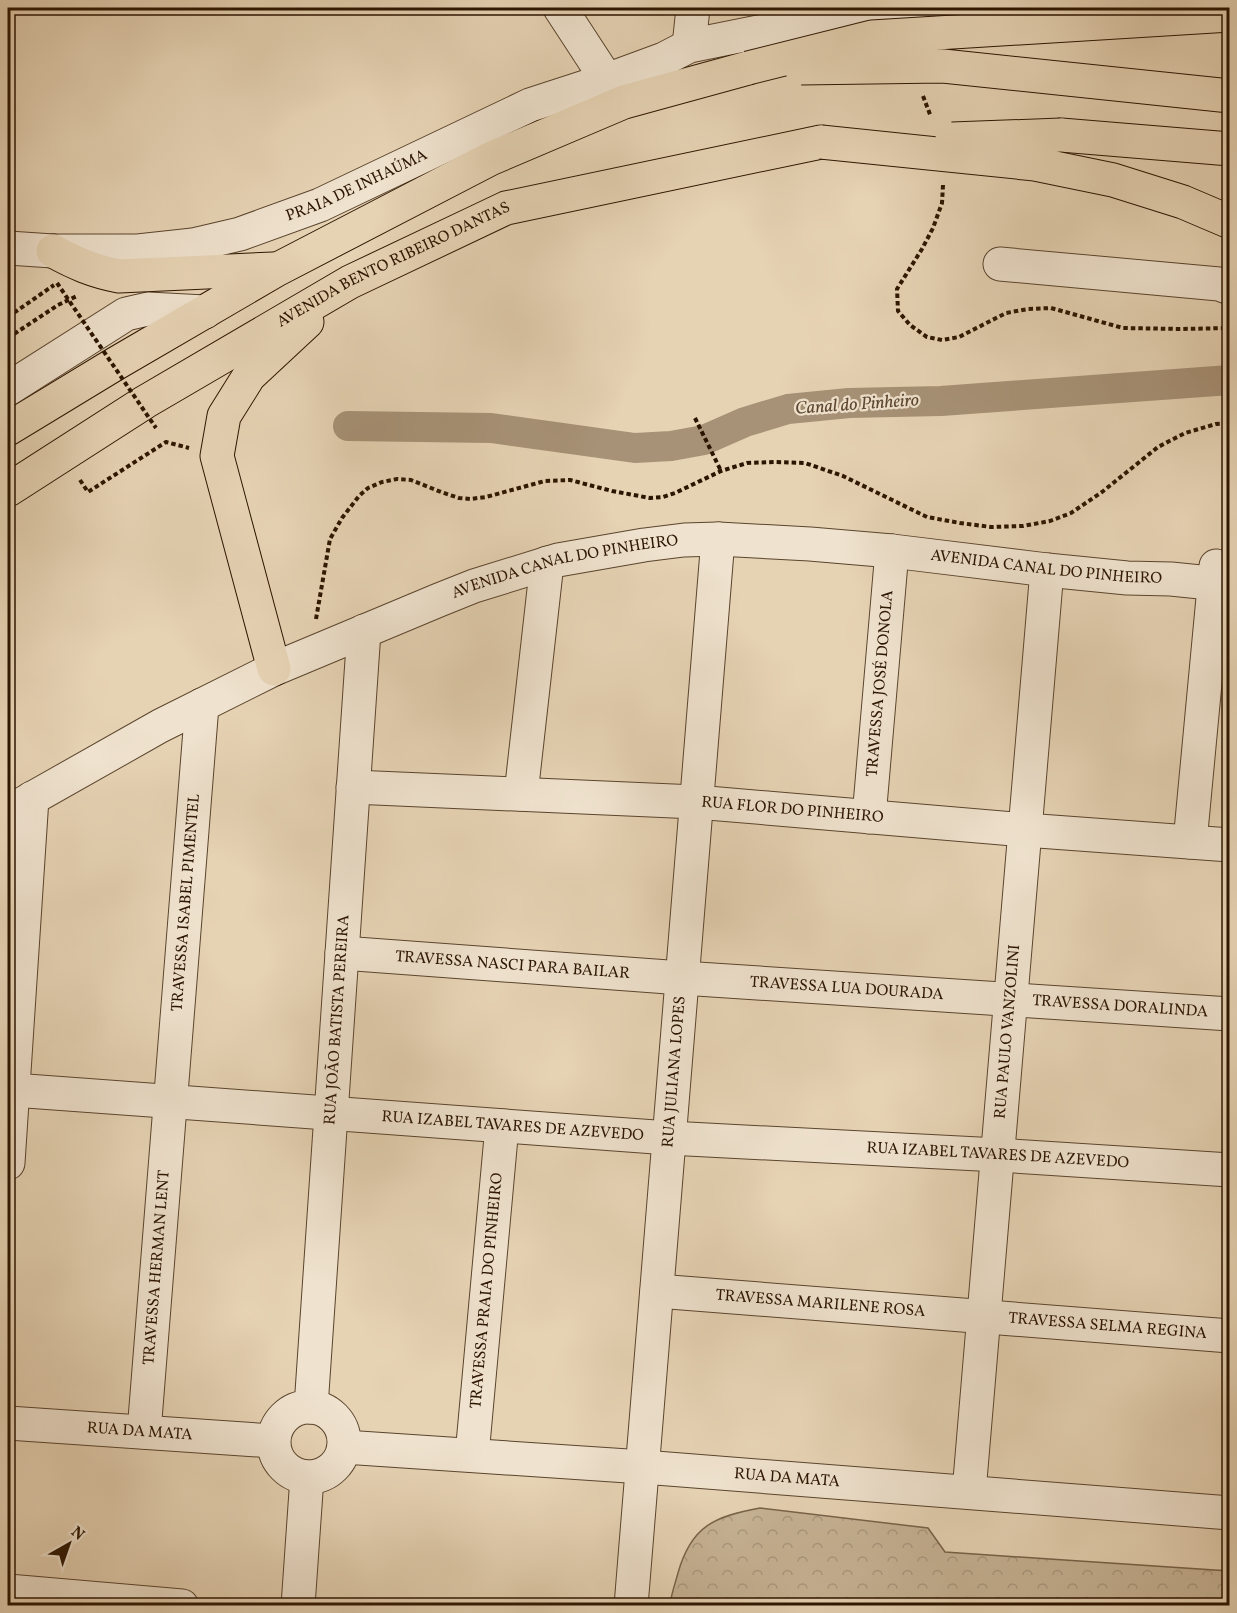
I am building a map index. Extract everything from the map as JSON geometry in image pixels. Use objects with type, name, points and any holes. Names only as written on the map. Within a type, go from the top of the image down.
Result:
[{"type":"highway","points":[[8,429],[278,269],[490,159],[624,102],[872,37],[1230,15]]},
{"type":"highway","points":[[748,68],[943,66],[1230,96]]},
{"type":"highway","points":[[821,142],[1061,135],[1230,149]]},
{"type":"highway","points":[[821,142],[1035,164],[1102,177],[1183,202],[1230,222]]},
{"type":"highway","name":"AVENIDA BENTO RIBEIRO DANTAS","points":[[8,490],[145,402],[350,282],[506,208],[821,142]]},
{"type":"highway","points":[[52,251],[83,267],[99,273],[118,276],[278,269]]},
{"type":"highway","points":[[274,669],[217,456],[224,416],[249,376],[350,282]]},
{"type":"street","points":[[560,8],[607,80]]},
{"type":"street","points":[[689,46],[693,8]]},
{"type":"street","name":"PRAIA DE INHAÚMA","points":[[8,248],[52,251],[138,251],[193,245],[240,234],[320,205],[530,105],[664,59],[689,46],[790,17],[1056,8]]},
{"type":"street","points":[[1000,264],[1219,284],[1230,288]]},
{"type":"street","points":[[8,389],[126,314],[148,309],[205,312]]},
{"type":"street","name":"AVENIDA CANAL DO PINHEIRO","points":[[20,805],[160,726],[274,669],[474,586],[558,560],[644,545],[718,539],[892,551],[1127,578],[1171,579],[1222,574]]},
{"type":"street","name":"RUA JULIANA LOPES","points":[[631,1605],[718,539]]},
{"type":"street","name":"TRAVESSA JOSÉ DONOLA","points":[[869,817],[892,551]]},
{"type":"street","points":[[521,795],[547,564]]},
{"type":"street","name":"RUA PAULO VANZOLINI","points":[[969,1492],[1047,570]]},
{"type":"street","points":[[1190,842],[1217,687],[1222,574]]},
{"type":"street","name":"RUA JOÃO BATISTA PEREIRA","points":[[311,1407],[364,631]]},
{"type":"street","name":"TRAVESSA ISABEL PIMENTEL","points":[[172,1101],[202,705]]},
{"type":"street","name":"RUA FLOR DO PINHEIRO","points":[[353,788],[696,802],[1230,845]]},
{"type":"street","points":[[8,1163],[20,805]]},
{"type":"street","name":"TRAVESSA NASCI PARA BAILAR","points":[[342,953],[682,978]]},
{"type":"street","name":"TRAVESSA LUA DOURADA","points":[[682,978],[1011,1000]]},
{"type":"street","name":"TRAVESSA DORALINDA","points":[[1011,1000],[1230,1014]]},
{"type":"street","name":"RUA IZABEL TAVARES DE AZEVEDO","points":[[12,1090],[669,1138],[1230,1170]]},
{"type":"street","name":"TRAVESSA HERMAN LENT","points":[[144,1432],[172,1101]]},
{"type":"street","name":"TRAVESSA PRAIA DO PINHEIRO","points":[[472,1455],[502,1126]]},
{"type":"street","name":"TRAVESSA MARILENE ROSA","points":[[657,1291],[984,1317]]},
{"type":"street","name":"TRAVESSA SELMA REGINA","points":[[984,1317],[1230,1336]]},
{"type":"street","points":[[311,1407],[332,1416],[339,1424],[344,1435],[344,1447],[336,1466],[327,1473],[307,1478],[296,1476],[286,1470],[279,1462],[273,1441],[275,1430],[281,1420],[290,1412],[311,1407]]},
{"type":"street","name":"RUA DA MATA","points":[[8,1423],[273,1441]]},
{"type":"street","name":"RUA DA MATA","points":[[344,1447],[643,1467],[1230,1513]]},
{"type":"street","points":[[298,1605],[307,1478]]},
{"type":"street","points":[[8,1591],[182,1605]]},
{"type":"path","points":[[8,317],[57,283],[156,428],[146,434]]},
{"type":"path","points":[[8,338],[58,305]]},
{"type":"path","points":[[695,418],[721,471]]},
{"type":"path","points":[[310,654],[330,539],[350,506],[368,488],[382,482],[397,479],[411,480],[441,492],[470,499],[545,481],[570,480],[650,498],[675,493],[721,471],[747,463],[805,464],[843,476],[927,517],[991,527],[1023,526],[1050,521],[1071,513],[1102,492],[1158,447],[1185,433],[1216,424],[1230,423]]},
{"type":"path","points":[[78,476],[88,492],[166,442]]},
{"type":"green space","points":[[760,1508],[928,1528],[945,1552],[1229,1571],[1229,1605],[670,1605],[683,1557],[698,1534],[718,1520]]},
{"type":"waterway","name":"Canal do Pinheiro","points":[[348,426],[491,428],[635,448],[671,446],[704,440],[745,422],[788,409],[849,403],[941,401],[1230,380]]}]
